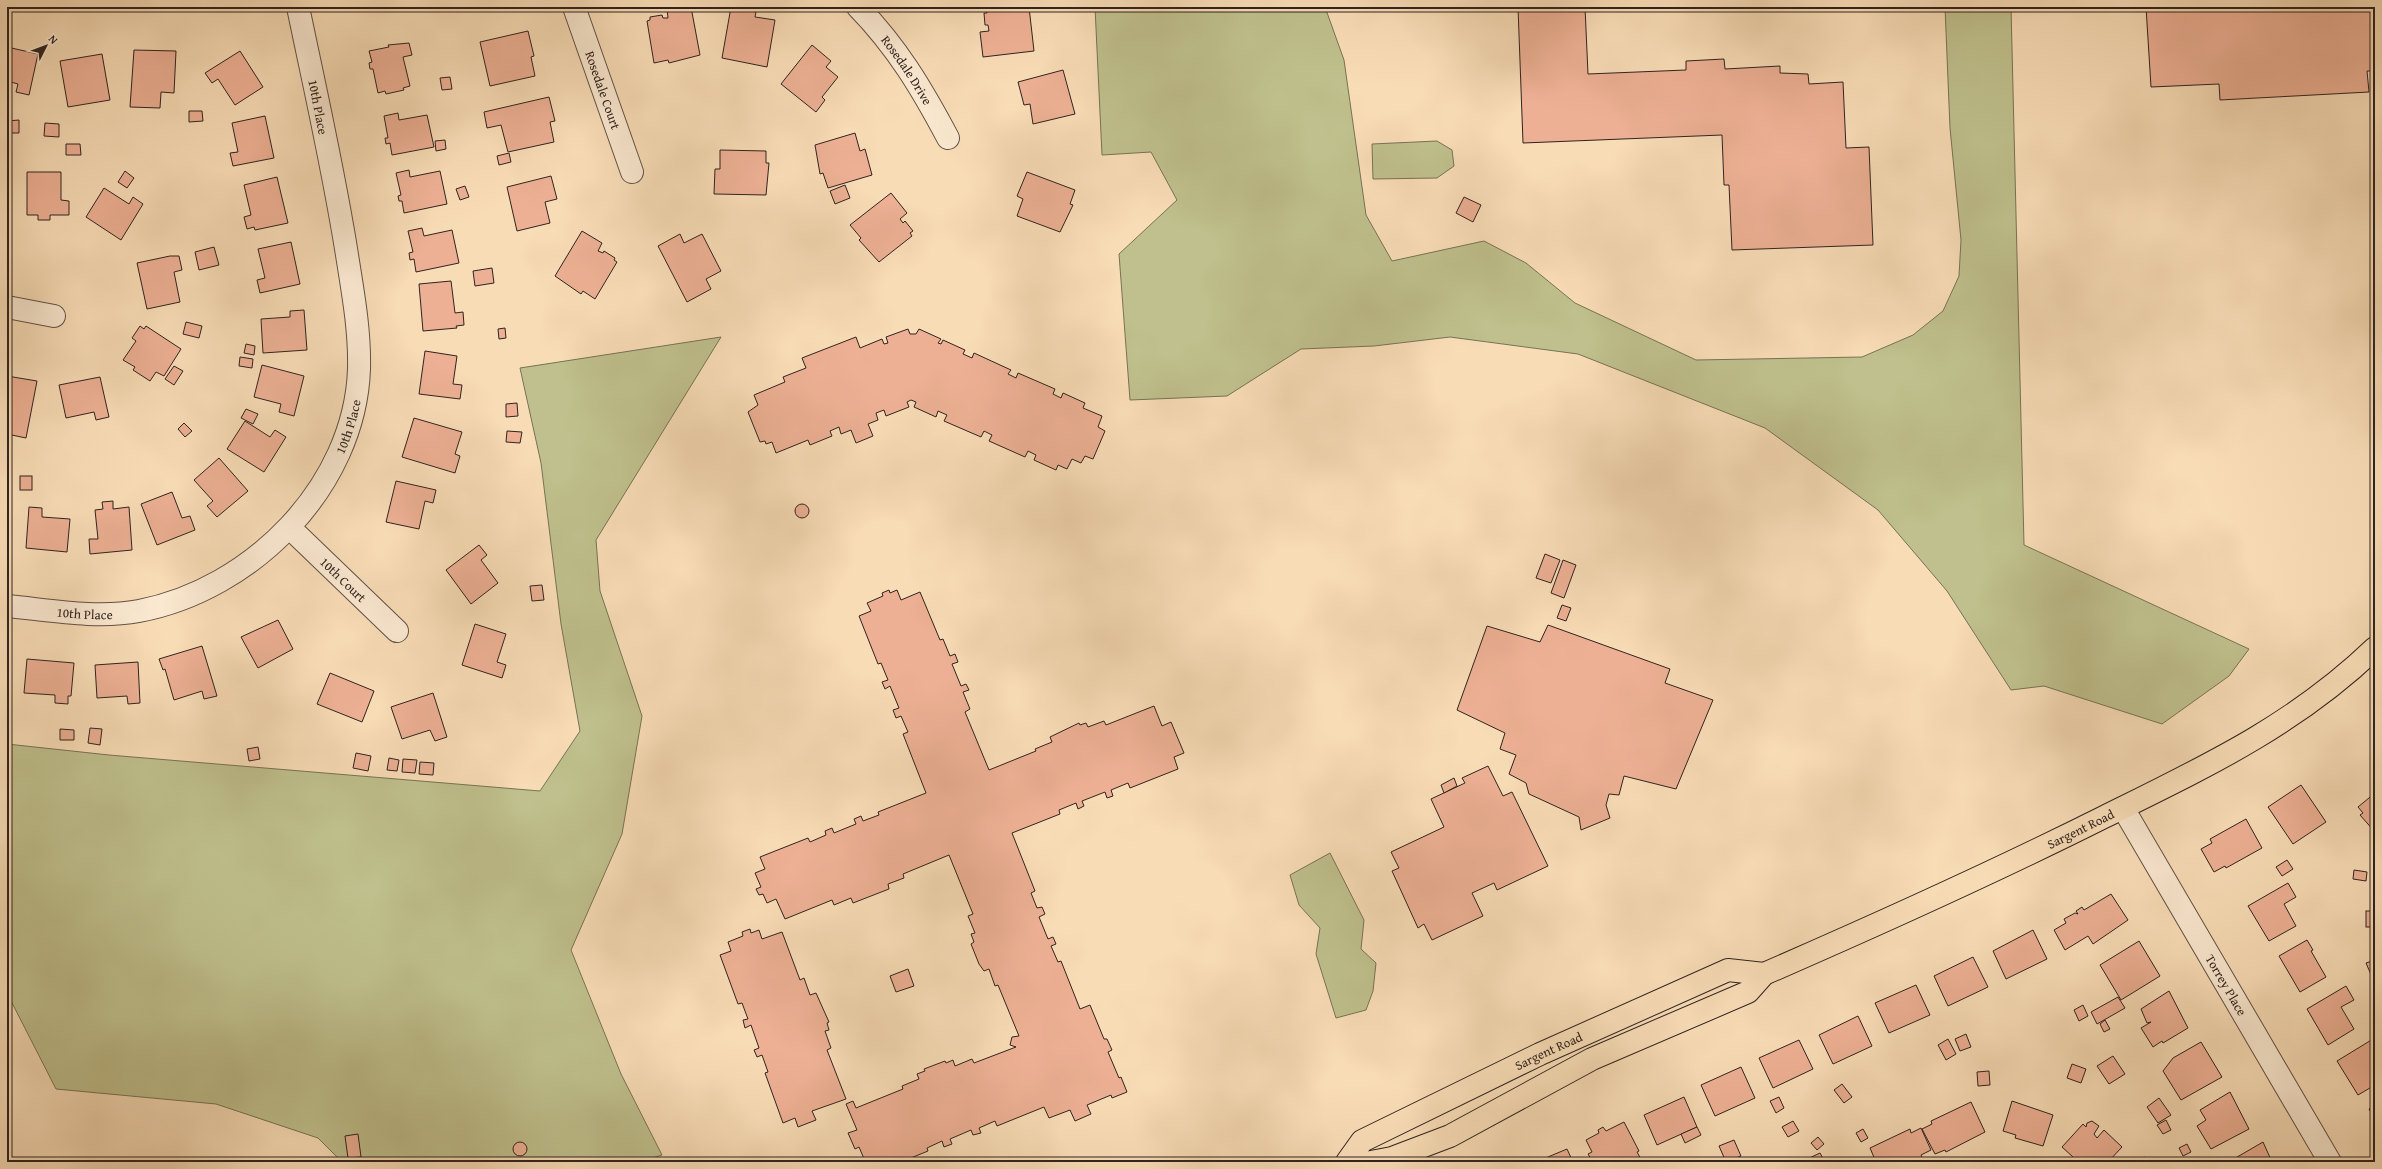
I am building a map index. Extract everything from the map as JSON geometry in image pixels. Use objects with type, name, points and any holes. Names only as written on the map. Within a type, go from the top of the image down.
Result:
[{"type":"main road","name":"Sargent Road","points":[[1370,1162],[1392,1158],[1450,1136],[1592,1059],[1748,992],[1764,974],[1979,879],[2258,739],[2336,684],[2375,648]]},
{"type":"main road","name":"Sargent Road","points":[[1348,1162],[1362,1141],[1547,1051],[1728,970],[1764,974]]},
{"type":"street","name":"10th Place","points":[[7,606],[101,614],[137,612],[166,605],[222,580],[261,554],[290,528],[324,479],[338,452],[354,409],[359,358],[355,306],[343,226],[298,7]]},
{"type":"street","name":"Rosedale Court","points":[[574,7],[632,172]]},
{"type":"street","name":"Rosedale Drive","points":[[858,7],[900,55],[948,138]]},
{"type":"street","points":[[7,307],[54,316]]},
{"type":"street","name":"10th Court","points":[[290,528],[398,631]]},
{"type":"street","name":"Torrey Place","points":[[2123,808],[2330,1162]]},
{"type":"green space","points":[[1095,7],[1325,7],[1344,60],[1366,215],[1392,261],[1484,241],[1526,263],[1575,303],[1696,360],[1862,357],[1913,335],[1943,311],[1959,276],[1961,240],[1950,128],[1945,7],[2011,7],[2024,545],[2249,649],[2229,676],[2162,724],[2044,686],[2011,690],[1947,591],[1878,510],[1765,428],[1578,354],[1450,337],[1374,346],[1301,349],[1227,396],[1130,400],[1119,254],[1177,200],[1151,152],[1102,155]]},
{"type":"green space","points":[[1437,141],[1452,150],[1454,166],[1437,178],[1373,179],[1372,144]]},
{"type":"green space","points":[[721,337],[596,540],[600,591],[642,716],[622,834],[571,950],[621,1074],[662,1155],[640,1162],[342,1162],[318,1138],[216,1104],[56,1089],[7,993],[7,744],[109,755],[540,791],[580,731],[561,624],[541,463],[520,368]]},
{"type":"green space","points":[[1330,853],[1364,920],[1361,949],[1376,963],[1373,991],[1366,1010],[1336,1018],[1316,954],[1320,928],[1299,905],[1290,875]]},
{"type":"building","points":[[676,7],[691,7],[700,55],[669,63],[668,60],[654,63],[647,21],[650,20],[650,17],[662,15],[663,18],[668,18],[667,9]]},
{"type":"building","points":[[731,7],[756,12],[755,17],[775,20],[767,67],[722,58]]},
{"type":"building","points":[[1012,7],[1029,7],[1034,51],[983,57],[980,32],[989,31],[988,25],[985,25],[984,13],[987,13],[987,10]]},
{"type":"building","points":[[1518,7],[1585,7],[1588,74],[1686,70],[1686,61],[1724,59],[1725,69],[1780,66],[1780,73],[1808,74],[1809,84],[1843,82],[1846,148],[1869,147],[1873,245],[1732,250],[1729,185],[1724,185],[1722,135],[1523,143]]},
{"type":"building","points":[[2146,7],[2375,7],[2375,71],[2367,71],[2369,92],[2220,100],[2219,84],[2151,87]]},
{"type":"building","points":[[528,31],[534,56],[531,57],[535,76],[490,86],[480,42]]},
{"type":"building","points":[[409,43],[412,55],[403,57],[410,86],[403,88],[404,90],[386,94],[385,91],[378,93],[373,69],[370,69],[369,63],[372,62],[369,51],[389,47],[388,45]]},
{"type":"building","points":[[812,45],[831,61],[826,67],[838,77],[822,97],[825,100],[816,112],[781,84]]},
{"type":"building","points":[[7,47],[38,54],[29,95],[16,92],[18,84],[7,81]]},
{"type":"building","points":[[134,50],[176,51],[174,93],[161,92],[160,108],[130,107]]},
{"type":"building","points":[[240,51],[263,87],[235,105],[218,79],[212,83],[205,73]]},
{"type":"building","points":[[102,54],[110,100],[68,107],[60,61]]},
{"type":"building","points":[[1063,70],[1075,114],[1033,124],[1030,104],[1024,105],[1018,82]]},
{"type":"building","points":[[450,77],[452,89],[442,90],[440,78]]},
{"type":"building","points":[[549,97],[555,121],[550,122],[554,142],[508,152],[501,125],[487,128],[484,112]]},
{"type":"building","points":[[189,111],[202,111],[203,121],[189,122]]},
{"type":"building","points":[[398,113],[399,120],[427,115],[434,147],[392,155],[390,143],[386,144],[385,138],[388,138],[384,116]]},
{"type":"building","points":[[265,116],[274,158],[233,166],[230,153],[238,152],[232,123]]},
{"type":"building","points":[[19,120],[19,133],[7,133],[7,121]]},
{"type":"building","points":[[45,123],[59,124],[59,137],[44,136]]},
{"type":"building","points":[[855,133],[860,151],[865,149],[872,175],[828,188],[823,173],[820,174],[815,145]]},
{"type":"building","points":[[445,140],[446,149],[436,151],[435,141]]},
{"type":"building","points":[[66,144],[80,144],[81,155],[66,155]]},
{"type":"building","points":[[720,150],[766,151],[766,163],[769,163],[766,195],[714,194],[715,169],[720,169]]},
{"type":"building","points":[[509,153],[511,162],[499,165],[497,156]]},
{"type":"building","points":[[409,170],[410,177],[440,171],[447,204],[404,213],[402,201],[399,201],[398,196],[401,195],[396,173]]},
{"type":"building","points":[[125,171],[134,178],[127,188],[118,182]]},
{"type":"building","points":[[27,172],[61,172],[61,200],[69,201],[69,215],[50,215],[50,220],[38,220],[38,215],[27,215]]},
{"type":"building","points":[[1027,172],[1075,190],[1070,204],[1073,205],[1060,232],[1017,216],[1023,199],[1017,196]]},
{"type":"building","points":[[551,176],[557,199],[545,202],[550,223],[517,231],[507,187]]},
{"type":"building","points":[[277,177],[288,223],[255,230],[254,227],[247,229],[244,217],[251,215],[244,185]]},
{"type":"building","points":[[845,185],[850,198],[835,204],[830,191]]},
{"type":"building","points":[[465,186],[469,197],[460,200],[456,189]]},
{"type":"building","points":[[104,188],[129,204],[133,197],[143,204],[121,240],[86,217]]},
{"type":"building","points":[[891,193],[907,213],[900,219],[903,223],[905,221],[913,231],[910,233],[912,236],[879,262],[859,240],[861,238],[850,225]]},
{"type":"building","points":[[1464,197],[1481,205],[1473,222],[1456,213]]},
{"type":"building","points":[[422,228],[424,236],[452,230],[459,263],[416,272],[414,259],[410,260],[409,253],[413,252],[408,231]]},
{"type":"building","points":[[582,231],[602,243],[598,251],[603,253],[604,251],[615,258],[614,260],[617,262],[595,299],[583,291],[581,294],[555,276]]},
{"type":"building","points":[[680,234],[684,243],[702,234],[721,271],[706,279],[711,289],[687,302],[658,246]]},
{"type":"building","points":[[291,242],[300,284],[260,293],[257,280],[265,278],[258,249]]},
{"type":"building","points":[[214,247],[219,265],[199,270],[195,252]]},
{"type":"building","points":[[170,256],[179,256],[182,270],[174,272],[180,302],[147,309],[137,263]]},
{"type":"building","points":[[492,268],[494,283],[475,286],[473,271]]},
{"type":"building","points":[[451,281],[455,313],[463,312],[464,325],[456,326],[457,328],[423,331],[419,284]]},
{"type":"building","points":[[304,310],[307,350],[263,353],[261,319],[290,317],[290,311]]},
{"type":"building","points":[[186,322],[202,326],[199,338],[183,334]]},
{"type":"building","points":[[140,326],[144,329],[146,326],[181,349],[164,376],[156,372],[150,381],[133,370],[135,367],[123,360],[136,341],[132,338]]},
{"type":"building","points":[[505,328],[506,338],[499,339],[498,329]]},
{"type":"building","points":[[908,329],[910,334],[916,334],[919,329],[941,339],[938,343],[941,344],[943,340],[965,350],[963,354],[972,358],[974,353],[1011,370],[1008,374],[1016,378],[1018,373],[1055,389],[1053,394],[1061,398],[1063,393],[1085,403],[1083,408],[1102,416],[1098,427],[1105,431],[1093,459],[1085,456],[1081,463],[1072,459],[1067,469],[1058,465],[1056,470],[1034,460],[1036,455],[1028,451],[1025,457],[989,441],[992,435],[984,431],[981,437],[944,421],[947,415],[938,411],[936,417],[914,407],[916,402],[911,400],[907,402],[909,407],[886,416],[884,410],[876,413],[878,420],[868,424],[873,436],[856,443],[851,430],[841,434],[839,427],[830,431],[832,436],[810,445],[808,440],[776,453],[772,442],[766,444],[765,441],[760,442],[748,412],[758,405],[754,395],[785,382],[783,377],[806,368],[802,358],[856,337],[860,348],[882,339],[884,344],[888,343],[886,337]]},
{"type":"building","points":[[246,344],[255,346],[254,355],[244,353]]},
{"type":"building","points":[[425,351],[457,356],[453,384],[462,385],[460,399],[419,394]]},
{"type":"building","points":[[240,357],[253,359],[252,368],[239,366]]},
{"type":"building","points":[[262,365],[304,376],[294,416],[279,412],[281,404],[254,397]]},
{"type":"building","points":[[174,366],[183,371],[174,385],[165,379]]},
{"type":"building","points":[[7,376],[37,381],[26,438],[7,434],[11,410],[7,410]]},
{"type":"building","points":[[100,377],[109,417],[96,420],[94,412],[66,418],[59,385]]},
{"type":"building","points":[[517,403],[518,416],[506,417],[506,404]]},
{"type":"building","points":[[246,409],[258,414],[253,424],[241,418]]},
{"type":"building","points":[[414,418],[462,432],[455,454],[460,456],[455,473],[402,457]]},
{"type":"building","points":[[245,421],[270,437],[275,430],[286,437],[264,472],[227,449]]},
{"type":"building","points":[[184,423],[192,431],[185,437],[178,429]]},
{"type":"building","points":[[507,431],[522,432],[520,443],[506,442]]},
{"type":"building","points":[[219,458],[248,491],[217,517],[207,506],[213,501],[194,480]]},
{"type":"building","points":[[20,476],[32,476],[32,490],[20,490]]},
{"type":"building","points":[[396,481],[436,490],[433,503],[425,501],[419,529],[386,522]]},
{"type":"building","points":[[172,492],[182,518],[190,516],[195,530],[157,545],[141,504]]},
{"type":"building","points":[[7,501],[10,502],[7,526]]},
{"type":"building","points":[[113,501],[113,509],[129,507],[132,550],[90,554],[89,539],[98,539],[95,510],[103,509],[102,502]]},
{"type":"building","points":[[802,504],[807,506],[809,511],[807,516],[802,518],[797,516],[795,511],[797,506]]},
{"type":"building","points":[[29,507],[42,508],[42,517],[70,519],[67,552],[26,548]]},
{"type":"building","points":[[479,545],[487,555],[481,560],[498,583],[471,604],[446,570]]},
{"type":"building","points":[[1545,554],[1560,560],[1551,583],[1536,578]]},
{"type":"building","points":[[1563,560],[1576,565],[1564,598],[1551,593]]},
{"type":"building","points":[[542,585],[544,600],[532,601],[530,586]]},
{"type":"building","points":[[889,590],[890,593],[897,590],[901,600],[920,592],[940,640],[943,639],[950,656],[955,654],[958,662],[952,664],[961,686],[966,684],[969,690],[963,692],[970,709],[965,712],[989,770],[1036,751],[1035,749],[1052,742],[1050,737],[1079,723],[1080,725],[1086,723],[1088,727],[1104,721],[1106,725],[1154,706],[1162,726],[1171,722],[1184,753],[1174,757],[1178,769],[1130,788],[1128,783],[1111,790],[1113,796],[1107,798],[1105,792],[1082,801],[1084,806],[1078,809],[1076,803],[1059,810],[1060,814],[1012,833],[1035,891],[1031,893],[1037,908],[1042,907],[1045,914],[1039,917],[1048,939],[1053,937],[1056,944],[1051,946],[1058,962],[1061,961],[1080,1009],[1090,1005],[1104,1039],[1107,1039],[1112,1050],[1108,1052],[1119,1078],[1121,1077],[1127,1092],[1112,1098],[1111,1095],[1087,1105],[1091,1114],[1075,1121],[1070,1110],[1049,1118],[1044,1107],[997,1126],[995,1121],[979,1128],[981,1133],[973,1135],[971,1130],[950,1139],[952,1144],[944,1147],[942,1141],[927,1148],[928,1151],[901,1162],[876,1162],[874,1158],[865,1161],[859,1147],[855,1149],[848,1133],[857,1130],[846,1104],[853,1101],[856,1108],[903,1089],[902,1086],[919,1079],[917,1074],[925,1071],[924,1069],[945,1061],[946,1063],[953,1060],[955,1066],[972,1059],[974,1063],[1016,1047],[1010,1045],[1012,1037],[1019,1036],[998,985],[995,986],[989,969],[984,971],[979,964],[971,944],[974,942],[971,934],[975,933],[968,916],[973,914],[949,855],[903,874],[904,878],[888,884],[889,889],[853,903],[851,898],[834,905],[832,900],[785,919],[776,899],[767,903],[763,894],[759,895],[756,889],[761,887],[755,873],[765,869],[760,857],[808,838],[810,842],[826,835],[825,831],[832,828],[834,833],[856,824],[854,819],[861,816],[863,821],[879,815],[878,812],[926,793],[903,734],[908,732],[901,716],[896,718],[893,710],[899,708],[890,686],[885,689],[882,682],[888,680],[881,663],[878,664],[859,616],[871,611],[867,603],[883,596],[882,593]]},
{"type":"building","points":[[1562,605],[1571,608],[1566,621],[1557,618]]},
{"type":"building","points":[[278,620],[293,649],[258,668],[241,637]]},
{"type":"building","points":[[475,624],[506,634],[497,662],[506,665],[502,678],[462,665]]},
{"type":"building","points":[[1548,625],[1670,669],[1665,683],[1713,700],[1676,789],[1624,776],[1619,795],[1609,794],[1606,805],[1610,818],[1581,830],[1579,817],[1529,794],[1526,783],[1509,774],[1516,755],[1500,749],[1505,733],[1457,710],[1487,626],[1540,642]]},
{"type":"building","points":[[202,646],[217,696],[204,699],[202,691],[174,700],[165,669],[163,670],[159,659]]},
{"type":"building","points":[[27,659],[74,663],[71,696],[68,696],[68,704],[55,703],[55,695],[24,693]]},
{"type":"building","points":[[138,662],[140,703],[128,704],[127,696],[97,698],[95,665]]},
{"type":"building","points":[[330,673],[374,691],[362,722],[317,704]]},
{"type":"building","points":[[433,693],[447,737],[435,741],[430,730],[402,739],[391,707]]},
{"type":"building","points":[[90,728],[102,729],[100,745],[88,743]]},
{"type":"building","points":[[60,729],[74,730],[74,740],[60,740]]},
{"type":"building","points":[[258,747],[260,759],[249,761],[247,749]]},
{"type":"building","points":[[356,753],[371,756],[368,771],[353,768]]},
{"type":"building","points":[[389,758],[399,760],[397,771],[387,770]]},
{"type":"building","points":[[403,759],[417,760],[415,773],[402,772]]},
{"type":"building","points":[[420,762],[434,763],[433,775],[419,774]]},
{"type":"building","points":[[1488,766],[1503,796],[1512,792],[1548,866],[1497,890],[1494,883],[1472,893],[1483,916],[1432,940],[1424,924],[1418,928],[1392,871],[1399,868],[1391,852],[1444,827],[1431,799],[1465,783],[1462,778]]},
{"type":"building","points":[[1454,778],[1457,786],[1444,793],[1441,785]]},
{"type":"building","points":[[2301,785],[2326,822],[2293,844],[2268,807]]},
{"type":"building","points":[[2375,793],[2375,832],[2360,815],[2363,813],[2358,807]]},
{"type":"building","points":[[2246,819],[2262,848],[2226,868],[2225,866],[2214,872],[2201,849],[2212,843],[2210,839]]},
{"type":"building","points":[[2287,860],[2293,869],[2282,876],[2276,867]]},
{"type":"building","points":[[2354,870],[2367,872],[2366,881],[2353,879]]},
{"type":"building","points":[[2288,883],[2296,897],[2284,904],[2296,926],[2269,941],[2248,906]]},
{"type":"building","points":[[2111,894],[2128,920],[2093,944],[2088,936],[2065,950],[2054,930],[2066,923],[2064,919],[2075,913],[2078,914],[2076,911],[2082,907],[2084,910]]},
{"type":"building","points":[[2366,911],[2375,911],[2375,927],[2366,927]]},
{"type":"building","points":[[750,929],[751,933],[759,930],[762,939],[782,932],[800,980],[804,978],[810,995],[816,993],[829,1022],[827,1023],[829,1030],[825,1031],[831,1048],[827,1050],[846,1099],[812,1111],[816,1120],[798,1127],[795,1118],[783,1123],[765,1073],[768,1072],[762,1055],[757,1057],[754,1050],[759,1048],[751,1025],[745,1028],[743,1020],[748,1019],[742,1003],[738,1004],[720,955],[731,951],[728,942],[743,936],[742,932]]},
{"type":"building","points":[[2033,930],[2047,959],[2006,979],[1993,951]]},
{"type":"building","points":[[2307,940],[2313,950],[2311,951],[2326,977],[2300,992],[2279,956]]},
{"type":"building","points":[[2139,941],[2160,976],[2121,1000],[2100,965]]},
{"type":"building","points":[[1973,957],[1988,987],[1948,1006],[1934,976]]},
{"type":"building","points":[[2375,960],[2375,975],[2372,977],[2366,963]]},
{"type":"building","points":[[908,969],[914,986],[896,992],[890,976]]},
{"type":"building","points":[[1916,985],[1930,1015],[1889,1033],[1875,1003]]},
{"type":"building","points":[[2346,986],[2354,1000],[2341,1007],[2354,1029],[2328,1045],[2307,1009]]},
{"type":"building","points":[[2169,991],[2188,1028],[2163,1043],[2162,1041],[2153,1047],[2141,1028],[2151,1022],[2147,1023],[2141,1009]]},
{"type":"building","points":[[2118,997],[2125,1008],[2097,1024],[2091,1012]]},
{"type":"building","points":[[2083,1005],[2088,1016],[2079,1021],[2074,1010]]},
{"type":"building","points":[[1858,1016],[1872,1046],[1833,1064],[1819,1035]]},
{"type":"building","points":[[2105,1020],[2110,1029],[2104,1032],[2100,1024]]},
{"type":"building","points":[[1966,1034],[1971,1047],[1960,1051],[1955,1039]]},
{"type":"building","points":[[1948,1039],[1956,1054],[1946,1060],[1938,1045]]},
{"type":"building","points":[[2373,1039],[2375,1042],[2375,1085],[2358,1095],[2337,1061]]},
{"type":"building","points":[[1799,1040],[1813,1069],[1773,1088],[1759,1058]]},
{"type":"building","points":[[2201,1042],[2222,1077],[2181,1100],[2163,1071],[2173,1058]]},
{"type":"building","points":[[2113,1056],[2125,1074],[2109,1084],[2097,1066]]},
{"type":"building","points":[[2072,1064],[2086,1069],[2081,1083],[2067,1078]]},
{"type":"building","points":[[1741,1067],[1755,1098],[1715,1116],[1701,1085]]},
{"type":"building","points":[[1989,1071],[1990,1085],[1978,1086],[1977,1072]]},
{"type":"building","points":[[1842,1084],[1852,1097],[1844,1103],[1834,1090]]},
{"type":"building","points":[[2230,1092],[2249,1129],[2211,1149],[2197,1126],[2206,1120],[2200,1110]]},
{"type":"building","points":[[1684,1097],[1697,1127],[1657,1145],[1644,1115]]},
{"type":"building","points":[[1779,1097],[1784,1108],[1776,1113],[1770,1101]]},
{"type":"building","points":[[2159,1098],[2171,1115],[2158,1123],[2147,1107]]},
{"type":"building","points":[[2012,1101],[2053,1115],[2043,1146],[2015,1138],[2016,1135],[2003,1131]]},
{"type":"building","points":[[1971,1102],[1985,1132],[1946,1152],[1945,1150],[1935,1154],[1922,1129],[1932,1124],[1931,1121]]},
{"type":"building","points":[[2375,1105],[2375,1120],[2369,1109]]},
{"type":"building","points":[[2166,1120],[2171,1130],[2163,1134],[2157,1125]]},
{"type":"building","points":[[1793,1121],[1799,1131],[1788,1137],[1782,1127]]},
{"type":"building","points":[[2092,1121],[2099,1126],[2094,1134],[2097,1138],[2104,1130],[2122,1147],[2108,1162],[2075,1162],[2071,1159],[2073,1157],[2062,1147],[2083,1124],[2086,1127],[2087,1123]]},
{"type":"building","points":[[1624,1122],[1639,1151],[1637,1152],[1642,1161],[1621,1162],[1619,1160],[1615,1162],[1596,1162],[1594,1158],[1591,1159],[1588,1154],[1592,1152],[1586,1140],[1599,1133],[1598,1130],[1603,1127],[1606,1131]]},
{"type":"building","points":[[1697,1127],[1701,1135],[1685,1143],[1681,1134]]},
{"type":"building","points":[[1921,1128],[1931,1150],[1921,1155],[1923,1159],[1917,1162],[1876,1162],[1870,1148],[1910,1129],[1911,1133]]},
{"type":"building","points":[[1863,1129],[1868,1138],[1861,1142],[1856,1133]]},
{"type":"building","points":[[358,1134],[361,1157],[348,1158],[345,1136]]},
{"type":"building","points":[[1818,1137],[1824,1144],[1817,1150],[1811,1143]]},
{"type":"building","points":[[1734,1140],[1741,1156],[1726,1162],[1719,1146]]},
{"type":"building","points":[[517,1142],[523,1142],[527,1146],[527,1152],[523,1156],[517,1156],[513,1152],[513,1146]]},
{"type":"building","points":[[2263,1142],[2272,1162],[2233,1162],[2232,1160]]},
{"type":"building","points":[[2187,1144],[2191,1152],[2183,1156],[2179,1148]]},
{"type":"building","points":[[1567,1149],[1573,1162],[1536,1162]]},
{"type":"building","points":[[1820,1153],[1825,1162],[1806,1162],[1805,1160]]},
{"type":"building","points":[[2145,1157],[2148,1162],[2136,1162]]}]
